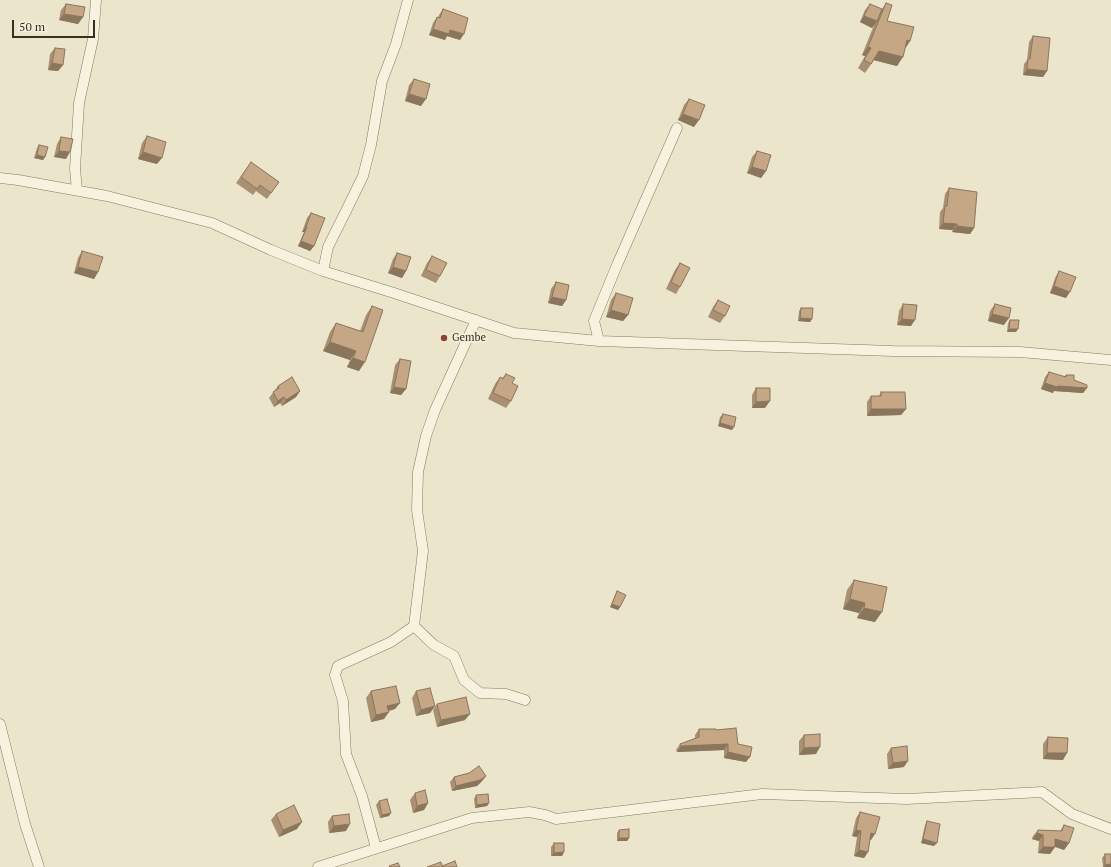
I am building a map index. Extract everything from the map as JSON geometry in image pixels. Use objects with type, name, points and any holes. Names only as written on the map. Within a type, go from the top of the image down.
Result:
[{"type":"street","points":[[77,190],[75,169],[79,102],[94,39],[96,0]]},
{"type":"street","points":[[323,271],[328,247],[363,176],[372,139],[382,80],[396,44],[408,0]]},
{"type":"street","points":[[599,341],[594,321],[677,128]]},
{"type":"street","points":[[0,178],[108,196],[212,223],[271,250],[323,271],[394,292],[514,333],[599,341],[893,351],[1020,352],[1111,360]]},
{"type":"street","points":[[376,848],[362,796],[346,754],[343,701],[335,675],[338,666],[391,642],[414,626],[423,551],[417,510],[418,472],[426,436],[435,410],[476,320]]},
{"type":"street","points":[[414,626],[434,645],[454,656],[464,680],[480,693],[506,694],[525,700]]},
{"type":"street","points":[[0,724],[25,824],[40,867]]},
{"type":"street","points":[[318,867],[472,818],[529,812],[556,819],[762,794],[907,799],[1042,792],[1072,814],[1111,829]]},
{"type":"building","points":[[886,3],[892,5],[887,21],[914,27],[910,41],[907,40],[903,57],[879,51],[871,64],[864,60],[871,48],[868,47]]},
{"type":"building","points":[[66,4],[85,7],[83,17],[64,14]]},
{"type":"building","points":[[870,4],[882,9],[877,21],[864,16]]},
{"type":"building","points":[[443,9],[468,18],[464,34],[450,30],[449,34],[433,29],[437,17],[440,18]]},
{"type":"building","points":[[1033,36],[1050,38],[1047,71],[1027,69]]},
{"type":"building","points":[[55,48],[65,49],[63,65],[52,63]]},
{"type":"building","points":[[414,79],[430,84],[426,99],[409,94]]},
{"type":"building","points":[[689,99],[705,105],[699,120],[683,114]]},
{"type":"building","points":[[147,136],[166,142],[162,158],[143,152]]},
{"type":"building","points":[[61,137],[73,139],[70,152],[59,151]]},
{"type":"building","points":[[39,145],[48,147],[45,157],[37,155]]},
{"type":"building","points":[[757,151],[771,155],[766,171],[752,167]]},
{"type":"building","points":[[251,162],[279,182],[271,193],[260,185],[257,189],[241,177]]},
{"type":"building","points":[[949,188],[977,192],[974,228],[957,226],[957,224],[943,223]]},
{"type":"building","points":[[311,213],[325,218],[314,246],[301,241]]},
{"type":"building","points":[[82,251],[103,257],[98,272],[78,267]]},
{"type":"building","points":[[397,253],[411,257],[406,271],[393,267]]},
{"type":"building","points":[[432,256],[447,263],[440,276],[426,270]]},
{"type":"building","points":[[680,263],[690,268],[680,287],[671,282]]},
{"type":"building","points":[[1059,271],[1076,277],[1070,292],[1054,286]]},
{"type":"building","points":[[556,282],[569,285],[566,300],[552,297]]},
{"type":"building","points":[[616,293],[633,298],[628,315],[611,310]]},
{"type":"building","points":[[718,300],[730,306],[725,316],[713,310]]},
{"type":"building","points":[[903,304],[917,305],[915,320],[902,319]]},
{"type":"building","points":[[995,304],[1011,308],[1009,318],[992,314]]},
{"type":"building","points":[[372,306],[383,310],[365,362],[353,358],[356,351],[330,342],[336,323],[363,332]]},
{"type":"building","points":[[801,308],[813,308],[812,319],[800,318]]},
{"type":"building","points":[[1010,320],[1019,320],[1018,329],[1009,329]]},
{"type":"building","points":[[400,359],[411,361],[406,389],[394,387]]},
{"type":"building","points":[[1049,372],[1066,377],[1066,375],[1074,375],[1074,380],[1087,385],[1087,388],[1057,387],[1045,383]]},
{"type":"building","points":[[506,374],[515,378],[512,383],[518,386],[511,401],[493,393],[500,377],[503,379]]},
{"type":"building","points":[[292,377],[300,391],[286,400],[284,397],[278,401],[273,392],[279,388],[278,386]]},
{"type":"building","points":[[756,388],[770,388],[770,401],[756,402]]},
{"type":"building","points":[[881,392],[905,392],[906,409],[871,409],[871,396],[881,396]]},
{"type":"building","points":[[723,414],[736,417],[734,427],[720,423]]},
{"type":"building","points":[[854,580],[887,587],[882,612],[864,608],[865,603],[850,599]]},
{"type":"building","points":[[617,591],[626,595],[620,607],[612,604]]},
{"type":"building","points":[[396,686],[400,703],[387,706],[389,712],[376,715],[371,691]]},
{"type":"building","points":[[430,688],[435,706],[421,710],[416,691]]},
{"type":"building","points":[[466,697],[470,714],[441,720],[437,704]]},
{"type":"building","points":[[736,728],[738,744],[752,747],[750,757],[728,752],[728,744],[681,746],[680,744],[699,737],[699,729],[716,730]]},
{"type":"building","points":[[820,734],[820,747],[804,748],[804,735]]},
{"type":"building","points":[[1048,737],[1068,738],[1067,753],[1047,753]]},
{"type":"building","points":[[907,746],[908,761],[893,763],[891,748]]},
{"type":"building","points":[[479,766],[486,776],[480,780],[456,786],[454,777],[469,773]]},
{"type":"building","points":[[425,790],[428,803],[417,806],[415,793]]},
{"type":"building","points":[[488,794],[489,803],[477,805],[476,795]]},
{"type":"building","points":[[387,799],[391,813],[382,815],[379,801]]},
{"type":"building","points":[[294,805],[302,822],[283,830],[276,814]]},
{"type":"building","points":[[860,812],[880,817],[875,834],[871,833],[868,852],[859,850],[861,831],[856,830]]},
{"type":"building","points":[[349,814],[350,824],[334,826],[332,816]]},
{"type":"building","points":[[927,821],[940,824],[937,843],[923,839]]},
{"type":"building","points":[[1064,825],[1074,828],[1069,843],[1055,839],[1055,847],[1043,847],[1043,835],[1037,833],[1038,830],[1062,831]]},
{"type":"building","points":[[629,829],[629,838],[619,838],[619,830]]},
{"type":"building","points":[[554,843],[564,843],[564,852],[554,853]]},
{"type":"building","points":[[1105,854],[1111,854],[1111,864],[1105,865]]},
{"type":"building","points":[[455,861],[457,867],[427,867],[441,862],[442,866]]},
{"type":"building","points":[[398,863],[400,867],[389,866]]},
{"type":"place","name":"Gembe","points":[[444,338]]}]
